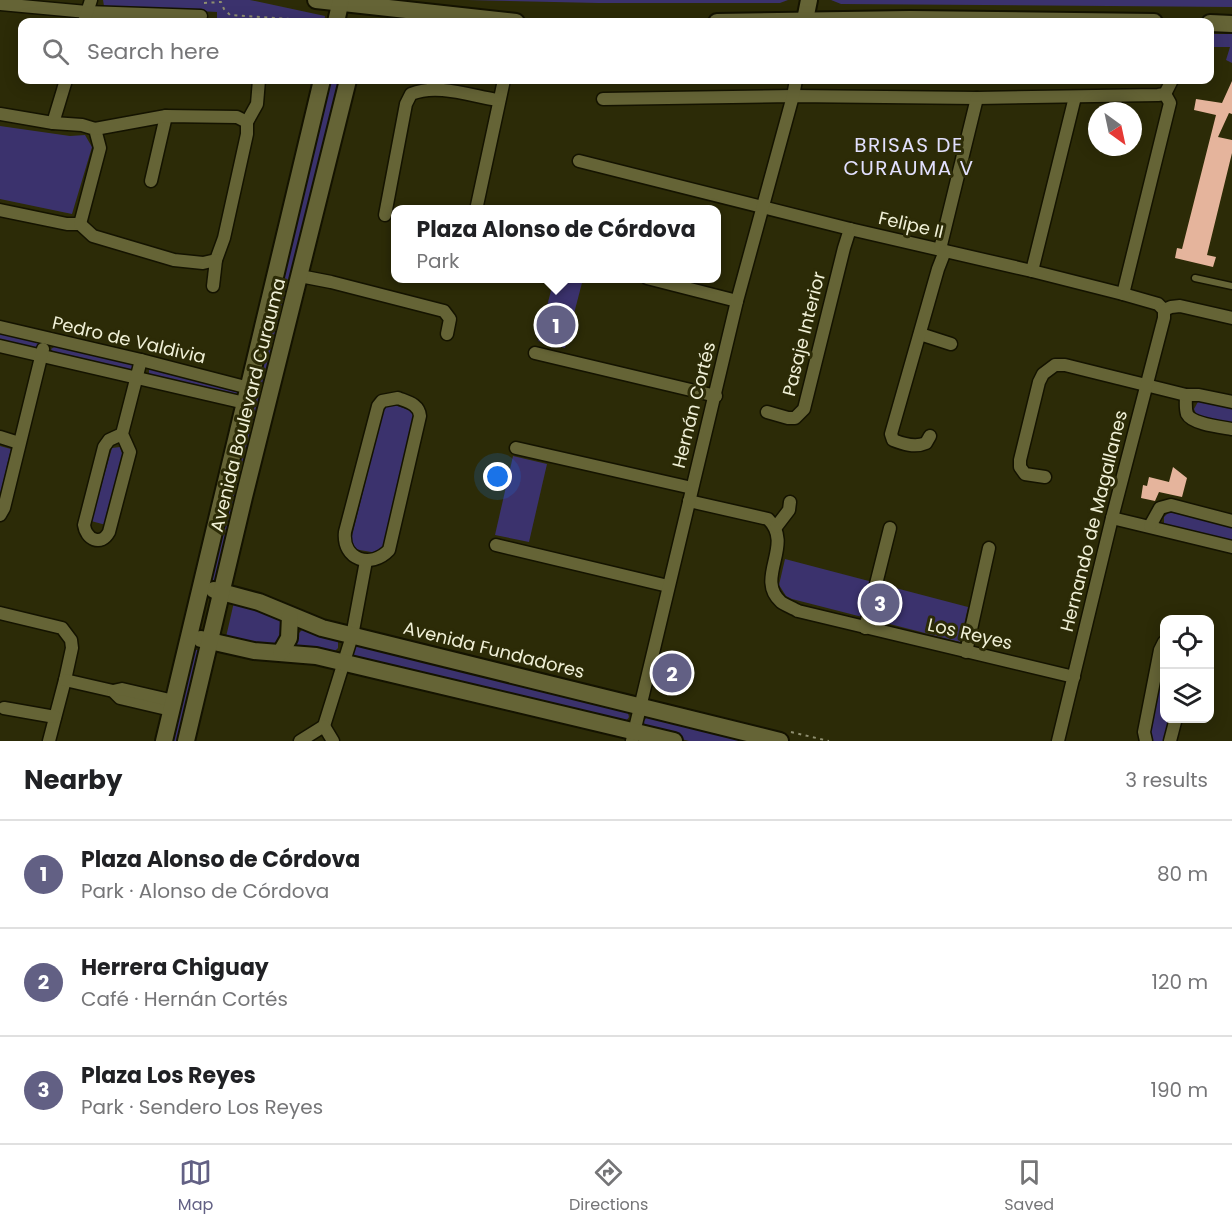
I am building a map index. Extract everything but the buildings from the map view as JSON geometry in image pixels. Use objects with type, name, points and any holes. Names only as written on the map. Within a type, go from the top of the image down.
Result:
[{"type":"street","points":[[316,0],[341,2],[365,10],[466,18]]},
{"type":"street","points":[[805,18],[810,0]]},
{"type":"street","points":[[337,18],[341,2]]},
{"type":"street","points":[[0,4],[87,11],[201,16]]},
{"type":"street","points":[[1214,23],[1232,24]]},
{"type":"street","points":[[53,123],[65,84]]},
{"type":"street","points":[[213,286],[216,260],[248,134],[248,122],[257,104],[259,84]]},
{"type":"street","name":"Avenida Boulevard Curauma","points":[[164,741],[321,84]]},
{"type":"street","name":"Avenida Boulevard Curauma","points":[[186,741],[347,84]]},
{"type":"street","points":[[477,205],[503,84]]},
{"type":"street","name":"Hernán Cortés","points":[[633,736],[737,302],[795,84]]},
{"type":"street","points":[[1165,94],[1170,84]]},
{"type":"street","points":[[385,215],[406,104],[411,94],[419,90],[434,89],[498,100]]},
{"type":"street","points":[[603,99],[793,96],[977,98],[1165,94]]},
{"type":"street","points":[[1123,294],[1170,103],[1165,94]]},
{"type":"street","points":[[1032,271],[1075,97]]},
{"type":"street","points":[[930,436],[921,446],[893,440],[891,434],[943,250],[977,98]]},
{"type":"street","points":[[0,114],[53,123],[82,124],[95,129],[166,117],[237,117],[248,122]]},
{"type":"street","points":[[151,181],[166,117]]},
{"type":"street","points":[[80,224],[100,148],[95,129]]},
{"type":"street","name":"Felipe II","points":[[579,161],[1123,294],[1158,304],[1164,310],[1180,306],[1232,318]]},
{"type":"street","points":[[0,210],[67,224],[80,224],[93,236],[174,260],[203,263],[216,260]]},
{"type":"street","name":"Pasaje Interior","points":[[767,412],[795,418],[804,409],[850,229]]},
{"type":"street","points":[[300,276],[444,311],[450,318],[447,334]]},
{"type":"street","points":[[663,283],[737,302]]},
{"type":"street","name":"Hernando de Magallanes","points":[[1058,741],[1112,518],[1164,318],[1164,310]]},
{"type":"street","name":"Pedro de Valdivia","points":[[0,327],[141,360],[247,395]]},
{"type":"street","points":[[920,334],[951,344]]},
{"type":"street","points":[[0,515],[4,508],[46,339]]},
{"type":"street","name":"Pedro de Valdivia","points":[[0,346],[137,376],[247,395]]},
{"type":"street","points":[[535,353],[716,396]]},
{"type":"street","points":[[122,434],[109,440],[104,447],[84,525],[86,534],[91,539],[100,541],[106,538],[109,532],[130,452],[122,434],[141,360]]},
{"type":"street","points":[[1045,477],[1025,474],[1020,467],[1020,460],[1039,382],[1042,374],[1055,364],[1185,395],[1199,395],[1232,402]]},
{"type":"street","points":[[1185,395],[1186,411],[1194,421],[1232,429]]},
{"type":"street","points":[[398,398],[414,404],[420,416],[389,550],[377,559],[366,561],[351,554],[346,548],[345,532],[378,406],[382,401],[398,398]]},
{"type":"street","points":[[0,437],[19,443]]},
{"type":"street","points":[[516,448],[691,495],[768,519],[776,527],[789,510],[790,502]]},
{"type":"street","points":[[1150,526],[1160,508],[1171,505],[1232,521]]},
{"type":"street","points":[[1112,518],[1232,547]]},
{"type":"street","name":"Los Reyes","points":[[776,527],[779,539],[772,571],[772,589],[781,602],[798,611],[1074,677]]},
{"type":"street","points":[[865,628],[890,528]]},
{"type":"street","points":[[496,544],[668,586]]},
{"type":"street","points":[[966,652],[989,548]]},
{"type":"street","points":[[300,741],[324,726],[342,662],[352,636],[366,561]]},
{"type":"street","name":"Avenida Fundadores","points":[[201,587],[259,602],[322,628],[352,636],[780,741]]},
{"type":"street","points":[[0,613],[62,628],[71,640],[72,648],[49,741]]},
{"type":"street","points":[[281,652],[289,638],[290,616]]},
{"type":"street","points":[[190,637],[254,651],[316,656],[633,736],[674,741]]},
{"type":"street","points":[[1146,741],[1145,726],[1160,650]]},
{"type":"street","points":[[65,680],[113,691],[122,689],[172,705]]},
{"type":"street","points":[[4,708],[55,717]]},
{"type":"street","points":[[1170,741],[1175,723]]},
{"type":"street","points":[[324,726],[333,741]]},
{"type":"lane","points":[[1195,278],[1232,286]]},
{"type":"path","points":[[200,2],[221,2],[230,15],[271,18]]},
{"type":"shaded area","points":[[103,0],[250,0],[325,16],[325,18],[217,18],[217,12],[104,6]]},
{"type":"shaded area","points":[[467,0],[788,0],[780,3],[598,3]]},
{"type":"shaded area","points":[[831,0],[1232,0],[1232,7],[841,4]]},
{"type":"shaded area","points":[[1214,34],[1232,34],[1232,63],[1226,60],[1230,47],[1214,47]]},
{"type":"shaded area","points":[[329,84],[338,84],[219,581],[208,580]]},
{"type":"shaded area","points":[[0,126],[70,136],[85,135],[92,147],[72,214],[0,199]]},
{"type":"shaded area","points":[[553,283],[582,283],[565,348],[538,341]]},
{"type":"shaded area","points":[[0,332],[41,344],[37,349],[0,340]]},
{"type":"shaded area","points":[[56,346],[135,364],[134,371],[54,353],[51,349]]},
{"type":"shaded area","points":[[149,370],[240,390],[239,397],[149,374]]},
{"type":"shaded area","points":[[1199,400],[1232,407],[1232,424],[1197,416],[1194,409]]},
{"type":"shaded area","points":[[391,404],[416,412],[384,548],[377,553],[354,549],[350,544],[383,411],[385,406]]},
{"type":"shaded area","points":[[0,446],[11,449],[0,495]]},
{"type":"shaded area","points":[[120,447],[123,457],[106,525],[91,521],[112,448]]},
{"type":"shaded area","points":[[513,456],[547,464],[529,542],[495,535]]},
{"type":"shaded area","points":[[1169,512],[1232,525],[1232,542],[1164,526],[1164,517]]},
{"type":"shaded area","points":[[785,559],[968,607],[960,642],[792,599],[786,596],[779,585]]},
{"type":"shaded area","points":[[234,602],[261,609],[280,619],[284,624],[281,638],[272,644],[264,644],[226,637]]},
{"type":"shaded area","points":[[303,629],[338,638],[338,648],[332,654],[296,645],[296,636]]},
{"type":"shaded area","points":[[359,643],[627,709],[629,717],[624,724],[354,657],[354,650]]},
{"type":"shaded area","points":[[192,649],[202,651],[181,741],[170,741]]},
{"type":"shaded area","points":[[1160,684],[1160,723],[1169,723],[1165,741],[1149,741],[1148,736]]},
{"type":"shaded area","points":[[649,714],[759,741],[689,741],[645,730],[644,721]]},
{"type":"place","name":"Plaza Alonso de Córdova","points":[[556,325]]},
{"type":"place","name":"Plaza Los Reyes","points":[[880,603]]},
{"type":"place","name":"Herrera Chiguay","points":[[672,673]]},
{"type":"district","name":"BRISAS DE CURAUMA V","points":[[909,156]]}]
